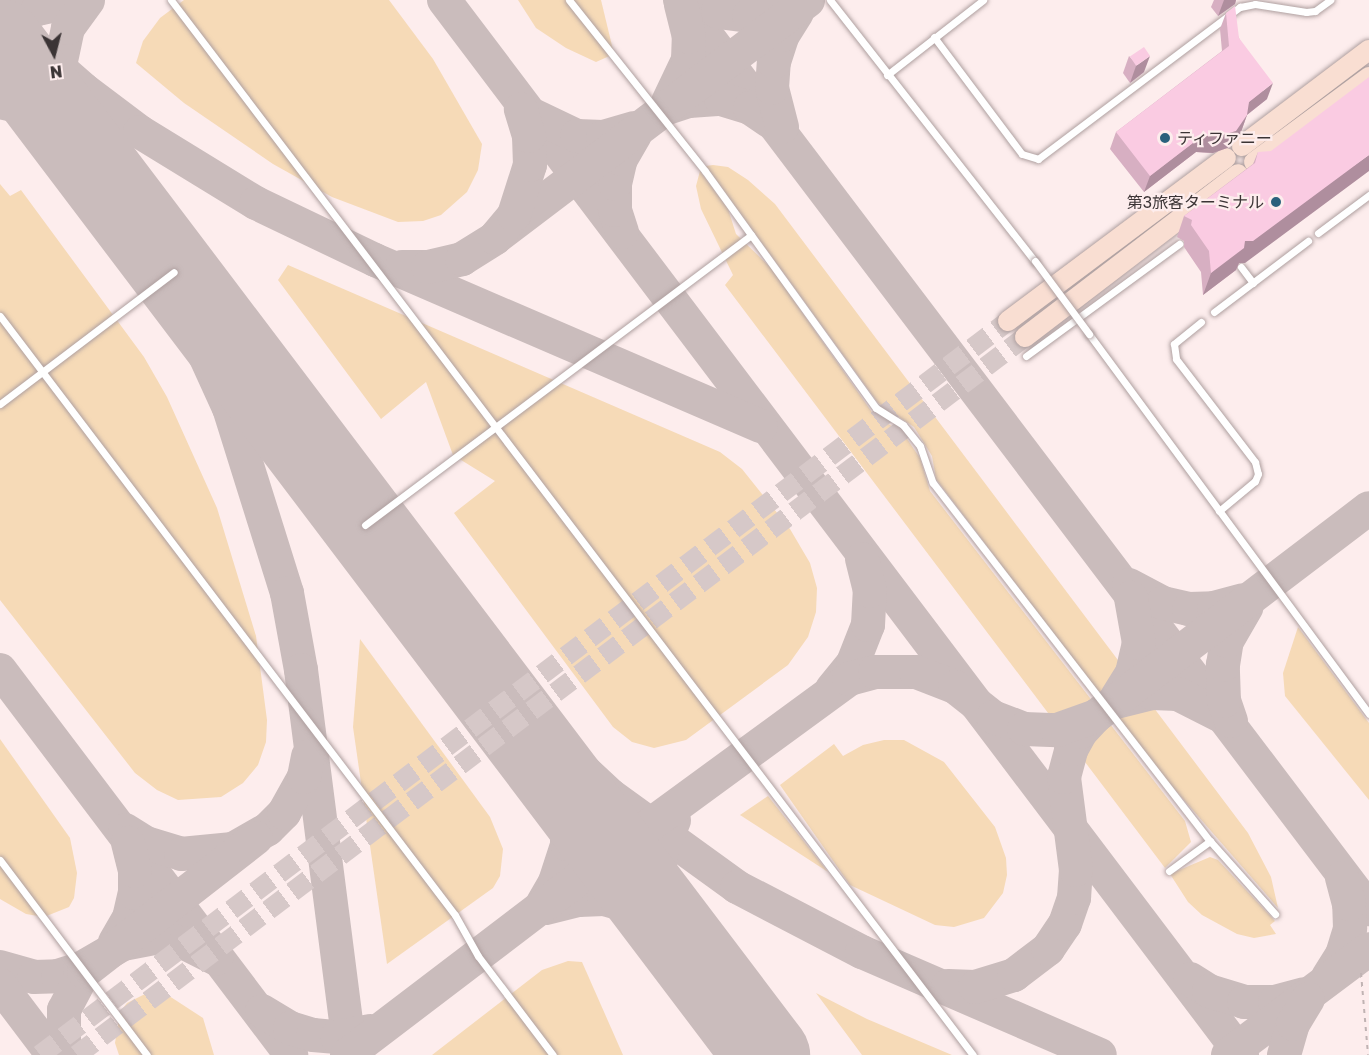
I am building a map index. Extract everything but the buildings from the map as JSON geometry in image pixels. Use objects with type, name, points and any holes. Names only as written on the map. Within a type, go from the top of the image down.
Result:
[{"type":"street","points":[[1242,146],[1369,50]]},
{"type":"street","points":[[1254,162],[1369,77]]},
{"type":"street","points":[[1008,321],[1226,158]]},
{"type":"street","points":[[1026,347],[1238,174]]},
{"type":"lane","points":[[171,0],[973,1055]]},
{"type":"lane","points":[[569,0],[751,235],[876,408],[903,425],[920,446],[933,483],[1210,842],[1275,914]]},
{"type":"lane","points":[[830,0],[1035,261],[1369,714]]},
{"type":"lane","points":[[887,75],[982,0]]},
{"type":"lane","points":[[1287,0],[1294,9]]},
{"type":"lane","points":[[934,37],[1022,154],[1038,159],[1240,7],[1249,4],[1315,11],[1330,0]]},
{"type":"lane","points":[[1318,233],[1369,195]]},
{"type":"lane","points":[[365,525],[496,430],[751,235]]},
{"type":"lane","points":[[1214,312],[1308,241]]},
{"type":"lane","points":[[1026,347],[1179,244]]},
{"type":"lane","points":[[1241,267],[1253,283]]},
{"type":"lane","points":[[0,404],[174,272]]},
{"type":"lane","points":[[0,316],[454,915],[478,956],[553,1055]]},
{"type":"lane","points":[[1201,322],[1174,344],[1176,359],[1255,462],[1258,474],[1255,481],[1219,511]]},
{"type":"lane","points":[[1169,871],[1210,842]]},
{"type":"lane","points":[[0,860],[147,1055]]},
{"type":"path","points":[[1361,973],[1368,1055]]},
{"type":"shaded area","points":[[184,0],[389,0],[433,59],[482,144],[478,170],[467,192],[441,215],[423,221],[398,222],[332,197],[273,164],[184,103],[136,63],[143,41],[160,18]]},
{"type":"shaded area","points":[[518,0],[601,0],[614,54],[596,62],[566,48],[536,28]]},
{"type":"shaded area","points":[[706,166],[728,167],[748,180],[775,204],[1248,833],[1271,877],[1278,908],[1150,761],[936,479],[932,456],[914,427],[878,403]]},
{"type":"shaded area","points":[[700,171],[728,209],[736,234],[771,268],[874,415],[903,433],[920,458],[930,491],[1185,821],[1191,842],[1165,868],[725,285],[733,275],[701,209],[696,186]]},
{"type":"shaded area","points":[[0,184],[10,196],[21,190],[144,357],[167,397],[217,508],[256,636],[267,720],[266,742],[258,765],[243,783],[221,797],[178,800],[157,790],[135,773],[0,600]]},
{"type":"shaded area","points":[[288,265],[720,452],[742,469],[790,529],[810,563],[817,588],[816,612],[808,637],[788,665],[686,740],[654,748],[632,742],[613,727],[454,513],[495,481],[453,455],[426,382],[381,419],[278,280]]},
{"type":"shaded area","points":[[1298,627],[1369,723],[1369,800],[1285,696],[1283,673]]},
{"type":"shaded area","points":[[360,639],[490,817],[503,849],[500,876],[493,888],[387,964],[353,727]]},
{"type":"shaded area","points":[[0,739],[70,838],[77,873],[74,898],[69,907],[44,917],[26,914],[0,899]]},
{"type":"shaded area","points":[[884,740],[904,740],[944,762],[995,827],[1006,858],[1007,875],[1003,893],[984,918],[954,927],[935,925],[850,885],[780,785],[834,744],[843,756],[863,745]]},
{"type":"shaded area","points":[[768,796],[828,872],[740,815]]},
{"type":"shaded area","points":[[1210,857],[1218,860],[1275,921],[1270,925],[1276,934],[1254,938],[1237,934],[1202,915],[1188,902],[1170,874]]},
{"type":"shaded area","points":[[568,961],[582,962],[623,1055],[432,1055],[542,970]]},
{"type":"shaded area","points":[[149,992],[163,992],[203,1018],[214,1055],[119,1055],[115,1043],[120,1012],[127,1003]]},
{"type":"shaded area","points":[[816,993],[867,1019],[952,1055],[862,1055]]},
{"type":"taxiway","points":[[0,5],[38,9],[80,0]]},
{"type":"taxiway","points":[[86,156],[66,125],[58,75],[68,28],[88,0]]},
{"type":"taxiway","points":[[444,0],[1242,1055]]},
{"type":"taxiway","points":[[680,0],[1369,909]]},
{"type":"taxiway","points":[[691,0],[718,12],[749,16],[792,8]]},
{"type":"taxiway","points":[[495,238],[808,0]]},
{"type":"taxiway","points":[[668,102],[688,60],[689,37],[681,5]]},
{"type":"taxiway","points":[[782,127],[772,88],[774,62],[783,35],[797,13]]},
{"type":"taxiway","points":[[0,16],[83,89],[140,132],[256,203],[375,260],[761,426]]},
{"type":"taxiway","points":[[670,107],[689,101],[721,99],[750,108],[769,121]]},
{"type":"taxiway","points":[[0,102],[40,111],[73,141]]},
{"type":"taxiway","points":[[402,267],[428,267],[462,259],[495,238],[514,215],[530,165],[529,136],[521,109]]},
{"type":"taxiway","points":[[535,116],[577,136],[603,137],[635,128]]},
{"type":"taxiway","points":[[622,232],[615,210],[615,184],[621,159],[635,135]]},
{"type":"taxiway","points":[[139,227],[187,316],[229,408],[287,593],[301,670],[350,1055]]},
{"type":"taxiway","points":[[948,986],[975,987],[1014,975],[1048,949],[1065,924],[1074,898],[1076,870],[1064,777],[1071,750],[1081,732],[1096,716],[1369,508]]},
{"type":"taxiway","points":[[832,689],[853,663],[868,625],[870,591],[862,559]]},
{"type":"taxiway","points":[[1129,585],[1163,603],[1189,609],[1214,608],[1243,600]]},
{"type":"taxiway","points":[[1117,697],[1132,673],[1139,643],[1131,598]]},
{"type":"taxiway","points":[[1231,721],[1224,701],[1223,665],[1227,641],[1247,607]]},
{"type":"taxiway","points":[[438,622],[517,708],[610,795],[737,887],[862,952],[1100,1055]]},
{"type":"taxiway","points":[[0,670],[291,1055]]},
{"type":"taxiway","points":[[347,1055],[613,852],[849,679],[875,672],[916,672],[955,687],[993,717],[1024,729],[1057,730],[1096,716]]},
{"type":"taxiway","points":[[1120,701],[1152,693],[1178,694],[1219,715]]},
{"type":"taxiway","points":[[125,830],[146,843],[181,854],[233,849],[268,829],[284,813],[304,777],[308,756]]},
{"type":"taxiway","points":[[543,903],[555,882],[567,844],[567,814],[555,775]]},
{"type":"taxiway","points":[[669,919],[659,873],[662,850],[674,820]]},
{"type":"taxiway","points":[[64,1055],[64,1010],[84,972],[256,838]]},
{"type":"taxiway","points":[[115,942],[129,918],[135,893],[135,871],[128,843]]},
{"type":"taxiway","points":[[1328,977],[1342,955],[1350,928],[1349,904],[1342,878]]},
{"type":"taxiway","points":[[641,889],[748,1055]]},
{"type":"taxiway","points":[[546,908],[579,900],[604,899],[629,906],[663,923]]},
{"type":"taxiway","points":[[0,967],[34,977],[58,976],[80,969],[123,944],[155,938],[185,943],[216,959]]},
{"type":"taxiway","points":[[1228,1055],[1369,949]]},
{"type":"taxiway","points":[[1190,979],[1209,991],[1244,1002],[1275,1002],[1304,994]]},
{"type":"taxiway","points":[[0,985],[53,1055]]},
{"type":"taxiway","points":[[1284,1055],[1293,1024],[1308,999]]},
{"type":"taxiway","points":[[262,1011],[290,1028],[313,1035],[337,1037],[370,1031]]},
{"type":"runway","points":[[0,42],[767,1055]]},
{"type":"tunnel","points":[[40,1055],[1008,321]]},
{"type":"tunnel","points":[[77,1055],[1025,337]]},
{"type":"place","name":"ティファニー","points":[[1165,138]]},
{"type":"place","name":"第3旅客ターミナル","points":[[1276,202]]}]
